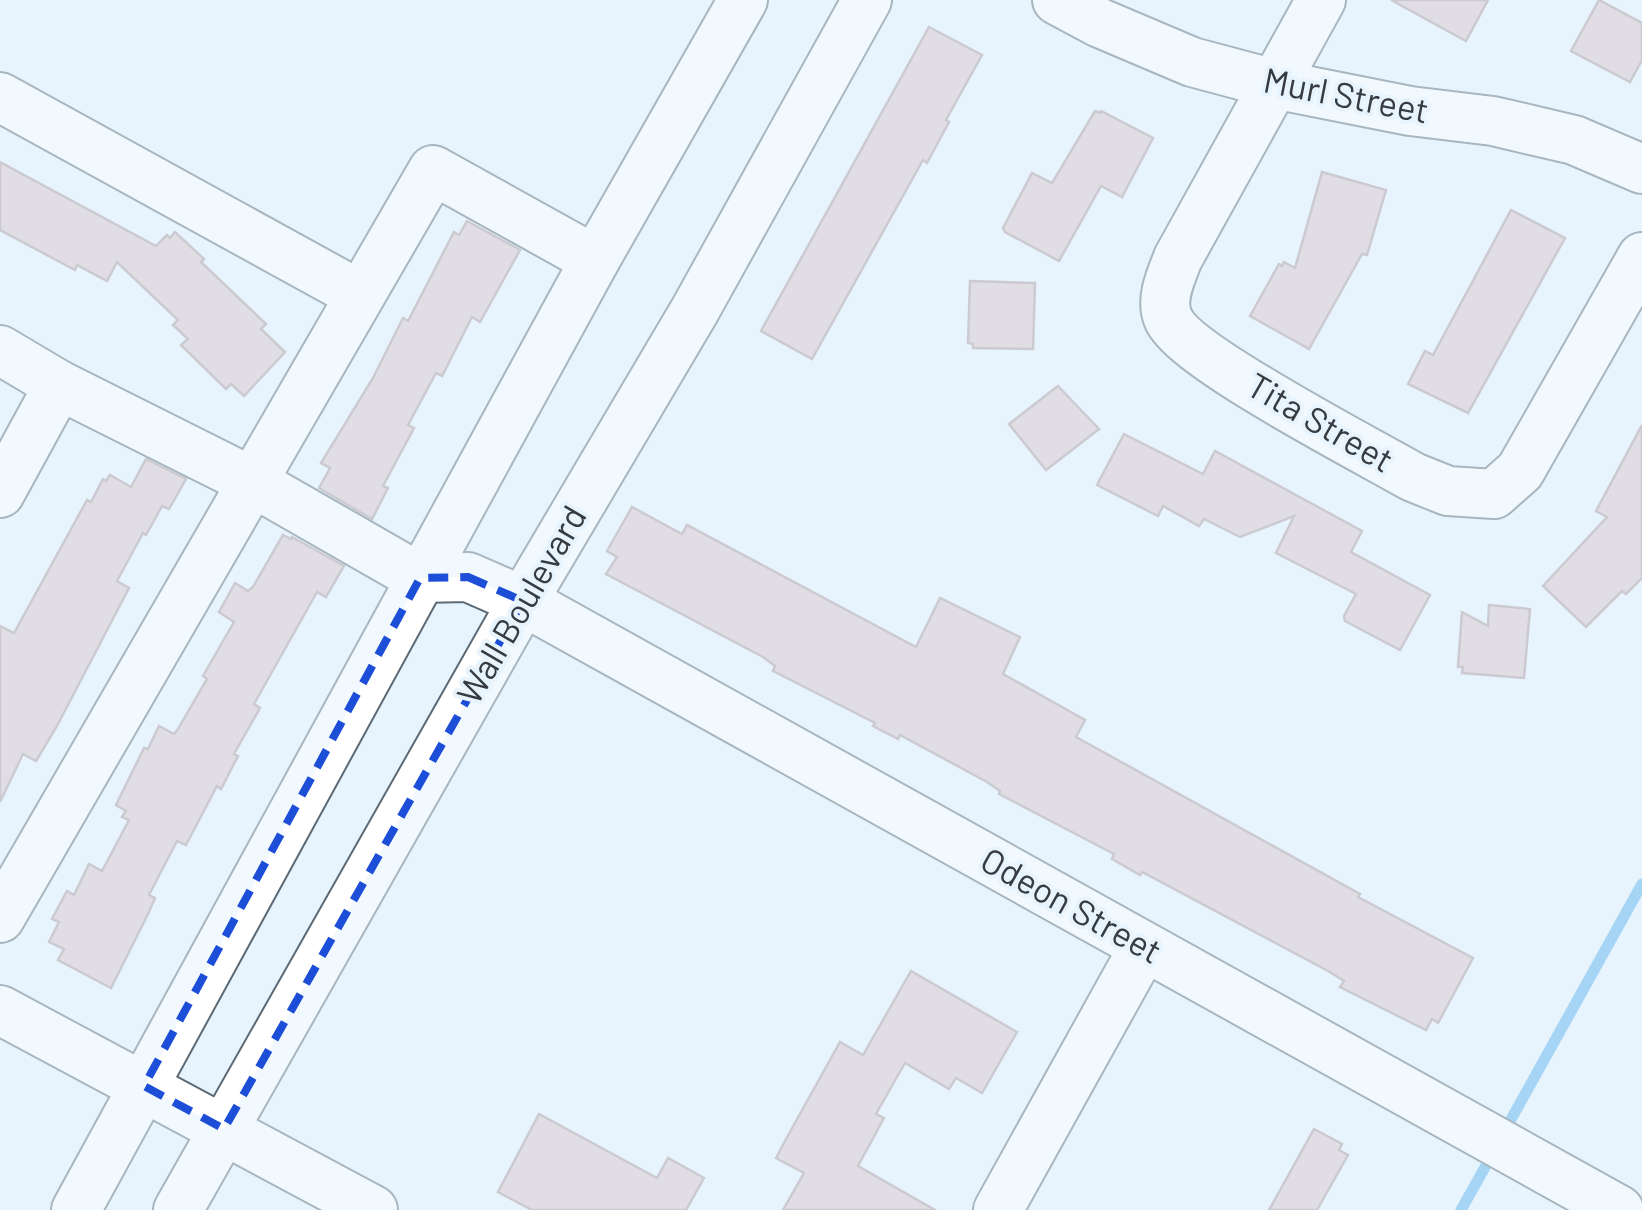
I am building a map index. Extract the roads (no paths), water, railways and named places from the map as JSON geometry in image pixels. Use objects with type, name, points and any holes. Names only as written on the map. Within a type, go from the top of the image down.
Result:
[{"type":"street","points":[[76,1210],[595,260],[742,0]]},
{"type":"street","name":"Wall Boulevard","points":[[178,1210],[523,600],[695,310],[867,0]]},
{"type":"street","name":"Murl Street","points":[[1057,0],[1192,62],[1274,84],[1574,140],[1642,169]]},
{"type":"street","points":[[1274,84],[1321,0]]},
{"type":"street","name":"Tita Street","points":[[1274,84],[1178,258],[1167,286],[1166,313],[1177,332],[1214,362],[1413,477],[1448,491],[1494,494],[1520,471],[1642,256]]},
{"type":"street","points":[[0,98],[358,294]]},
{"type":"street","points":[[0,918],[433,170],[595,260]]},
{"type":"street","points":[[0,350],[251,481],[420,578]]},
{"type":"street","points":[[0,493],[59,384]]},
{"type":"street","name":"Odeon Street","points":[[420,578],[468,577],[523,600],[1619,1210]]},
{"type":"street","points":[[998,1210],[1144,947]]},
{"type":"street","points":[[0,1010],[373,1210]]},
{"type":"waterway","points":[[1504,1132],[1642,884]]},
{"type":"waterway","points":[[1461,1210],[1493,1153]]}]
